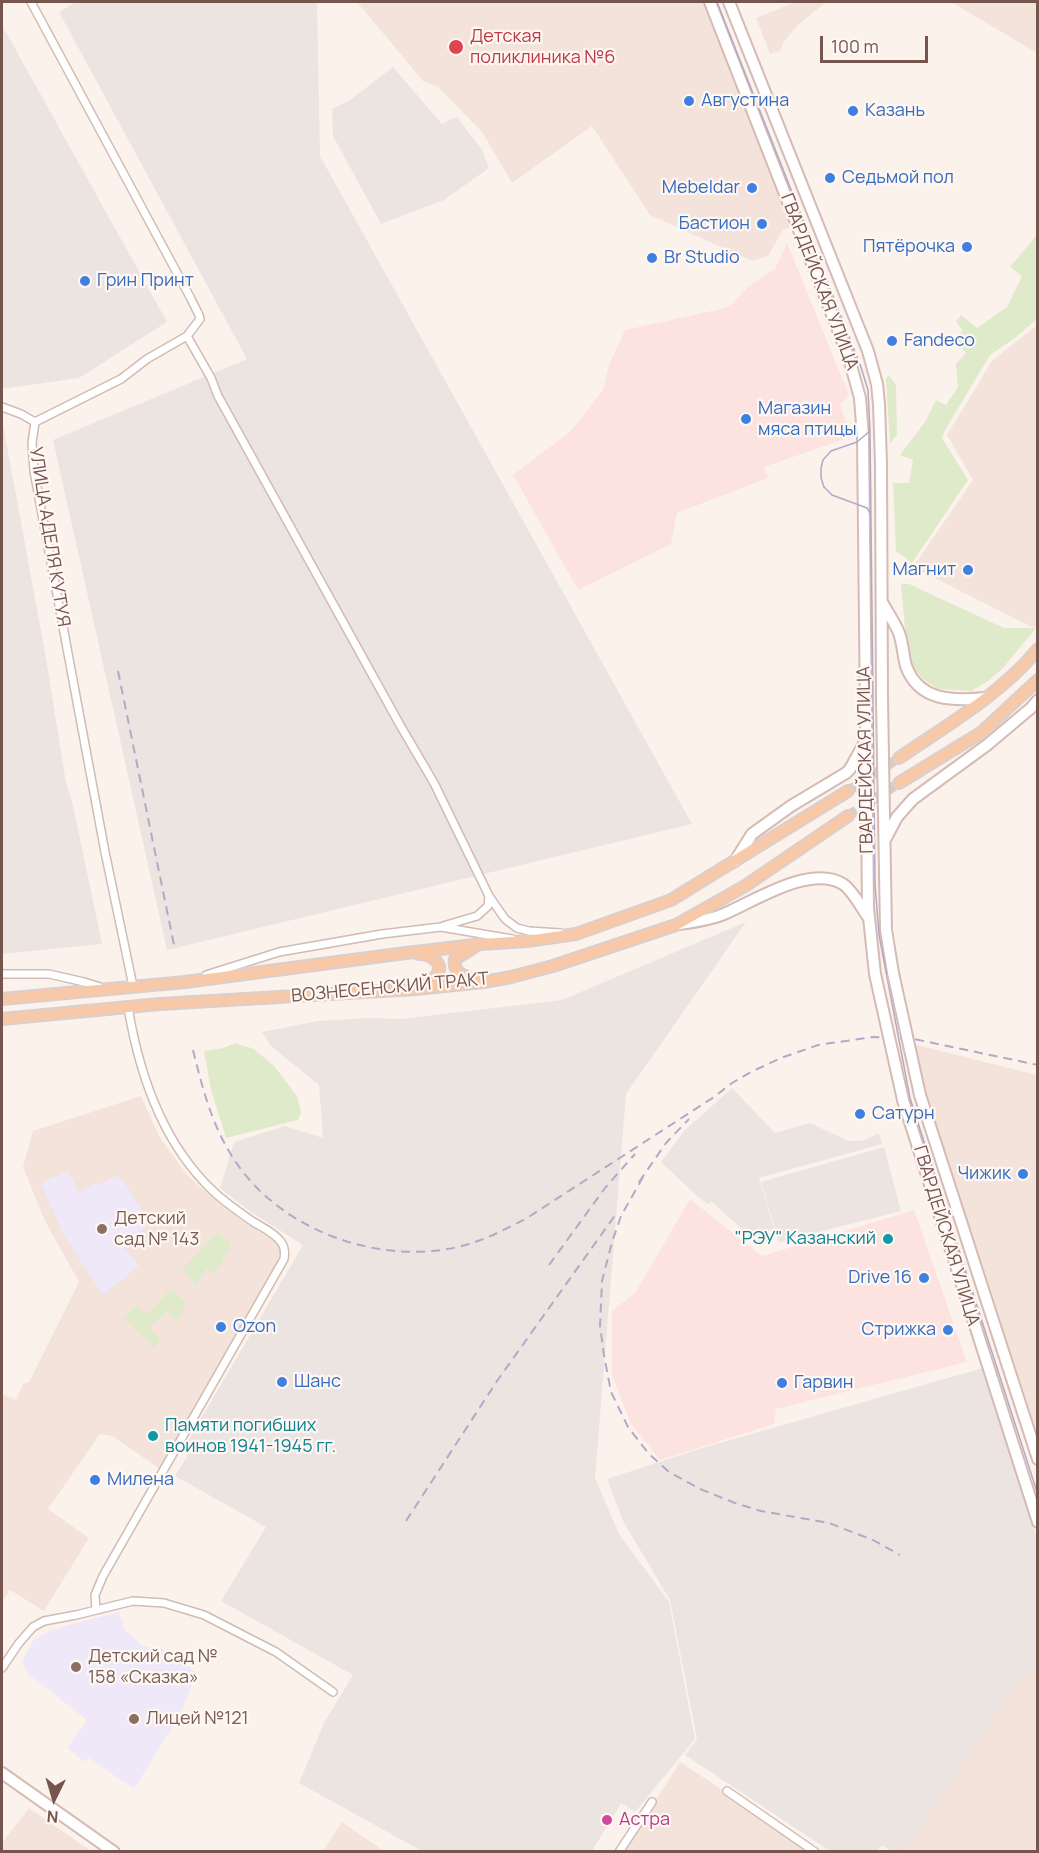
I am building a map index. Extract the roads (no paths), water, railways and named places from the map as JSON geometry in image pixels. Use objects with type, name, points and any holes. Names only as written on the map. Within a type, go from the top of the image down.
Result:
[{"type":"main road","name":"ГВАРДЕЙСКАЯ УЛИЦА","points":[[710,2],[849,358],[860,399],[863,442],[870,920],[875,974],[903,1100],[984,1360],[1038,1522]]},
{"type":"main road","name":"ГВАРДЕЙСКАЯ УЛИЦА","points":[[729,2],[868,351],[877,384],[881,464],[886,930],[893,973],[920,1095],[1038,1459]]},
{"type":"main road","points":[[807,250],[824,243]]},
{"type":"main road","points":[[881,600],[899,633],[912,680],[923,690],[937,697],[964,700],[986,698]]},
{"type":"main road","points":[[899,759],[996,692],[1023,667],[1038,648]]},
{"type":"main road","points":[[899,783],[982,732],[1038,680]]},
{"type":"main road","points":[[885,838],[897,817],[913,799],[987,745],[1038,700]]},
{"type":"main road","points":[[735,861],[752,834],[791,806],[846,773],[866,742]]},
{"type":"main road","name":"ВОЗНЕСЕНСКИЙ ТРАКТ","points":[[2,999],[185,982],[398,954],[576,934],[671,900],[848,790]]},
{"type":"main road","name":"ВОЗНЕСЕНСКИЙ ТРАКТ","points":[[2,1019],[128,1007],[416,989],[484,982],[553,966],[676,925],[745,886],[848,816]]},
{"type":"main road","points":[[676,925],[707,920],[767,893],[808,879],[823,878],[844,885],[870,920]]},
{"type":"main road","points":[[482,944],[455,959],[454,964],[456,970],[464,976],[484,982]]},
{"type":"main road","points":[[398,954],[425,954],[434,957],[439,963],[440,968],[435,978],[416,989]]},
{"type":"main road","points":[[984,1360],[1004,1353]]},
{"type":"main road","points":[[2,1773],[114,1851]]},
{"type":"street","points":[[31,2],[199,315],[200,319],[187,336],[395,717],[434,783],[489,896],[505,919],[517,928],[576,934]]},
{"type":"street","name":"УЛИЦА АДЕЛЯ КУТУЯ","points":[[133,986],[103,841],[34,471],[32,443],[35,422],[121,379],[147,359],[187,336]]},
{"type":"street","points":[[2,407],[35,422]]},
{"type":"street","points":[[185,982],[279,952],[382,934],[441,927],[477,916],[488,906],[489,896]]},
{"type":"street","points":[[441,927],[527,941]]},
{"type":"street","points":[[2,974],[49,974],[105,989]]},
{"type":"street","points":[[96,1610],[95,1595],[103,1576],[285,1259],[280,1240],[233,1208],[211,1189],[193,1169],[172,1139],[148,1087],[134,1041],[128,1007]]},
{"type":"street","points":[[2,1668],[33,1627],[44,1621],[76,1616],[133,1601],[164,1603],[204,1615],[276,1652],[333,1692]]},
{"type":"street","points":[[727,1791],[815,1851]]},
{"type":"street","points":[[619,1851],[652,1802]]},
{"type":"tunnel","points":[[848,791],[899,758]]},
{"type":"tunnel","points":[[848,816],[899,783]]},
{"type":"tram line","points":[[717,2],[861,367],[868,390],[875,884],[879,935],[910,1098],[1038,1495]]},
{"type":"tram line","points":[[870,431],[857,442],[831,451],[823,460],[821,468],[824,487],[832,495],[867,508],[870,513]]},
{"type":"railway","points":[[118,671],[174,945]]},
{"type":"railway","points":[[193,1050],[205,1096],[223,1141],[240,1168],[261,1191],[285,1212],[313,1228],[343,1240],[374,1248],[406,1252],[438,1250],[469,1244],[506,1229],[527,1218],[732,1083],[781,1058],[818,1045],[873,1037],[914,1039],[1038,1065]]},
{"type":"railway","points":[[639,1182],[666,1143],[689,1119]]},
{"type":"railway","points":[[549,1265],[605,1188],[635,1154]]},
{"type":"railway","points":[[643,1177],[621,1216],[602,1281],[600,1326],[604,1355],[611,1392],[628,1427],[649,1454],[669,1472],[700,1489],[761,1511],[829,1523],[873,1540],[900,1555]]},
{"type":"railway","points":[[406,1521],[497,1381],[616,1214]]},
{"type":"place","name":"Детская поликлиника №6","points":[[456,47]]},
{"type":"place","name":"Августина","points":[[689,101]]},
{"type":"place","name":"Казань","points":[[853,111]]},
{"type":"place","name":"Седьмой пол","points":[[830,178]]},
{"type":"place","name":"Mebeldar","points":[[752,188]]},
{"type":"place","name":"Бастион","points":[[762,224]]},
{"type":"place","name":"Пятёрочка","points":[[967,247]]},
{"type":"place","name":"Br Studio","points":[[652,258]]},
{"type":"place","name":"Грин Принт","points":[[85,281]]},
{"type":"place","name":"Fandeco","points":[[892,341]]},
{"type":"place","name":"Магазин мяса птицы","points":[[746,419]]},
{"type":"place","name":"Магнит","points":[[968,570]]},
{"type":"place","name":"Сатурн","points":[[860,1114]]},
{"type":"place","name":"Чижик","points":[[1023,1174]]},
{"type":"place","name":"Детский сад № 143","points":[[102,1229]]},
{"type":"place","name":"\"РЭУ\" Казанский","points":[[888,1239]]},
{"type":"place","name":"Drive 16","points":[[924,1278]]},
{"type":"place","name":"Ozon","points":[[221,1327]]},
{"type":"place","name":"Стрижка","points":[[948,1330]]},
{"type":"place","name":"Шанс","points":[[282,1382]]},
{"type":"place","name":"Гарвин","points":[[782,1383]]},
{"type":"place","name":"Памяти погибших воинов 1941-1945 гг.","points":[[153,1436]]},
{"type":"place","name":"Милена","points":[[95,1480]]},
{"type":"place","name":"Детский сад № 158 «Сказка»","points":[[76,1667]]},
{"type":"place","name":"Лицей №121","points":[[134,1719]]},
{"type":"place","name":"Астра","points":[[607,1820]]}]
